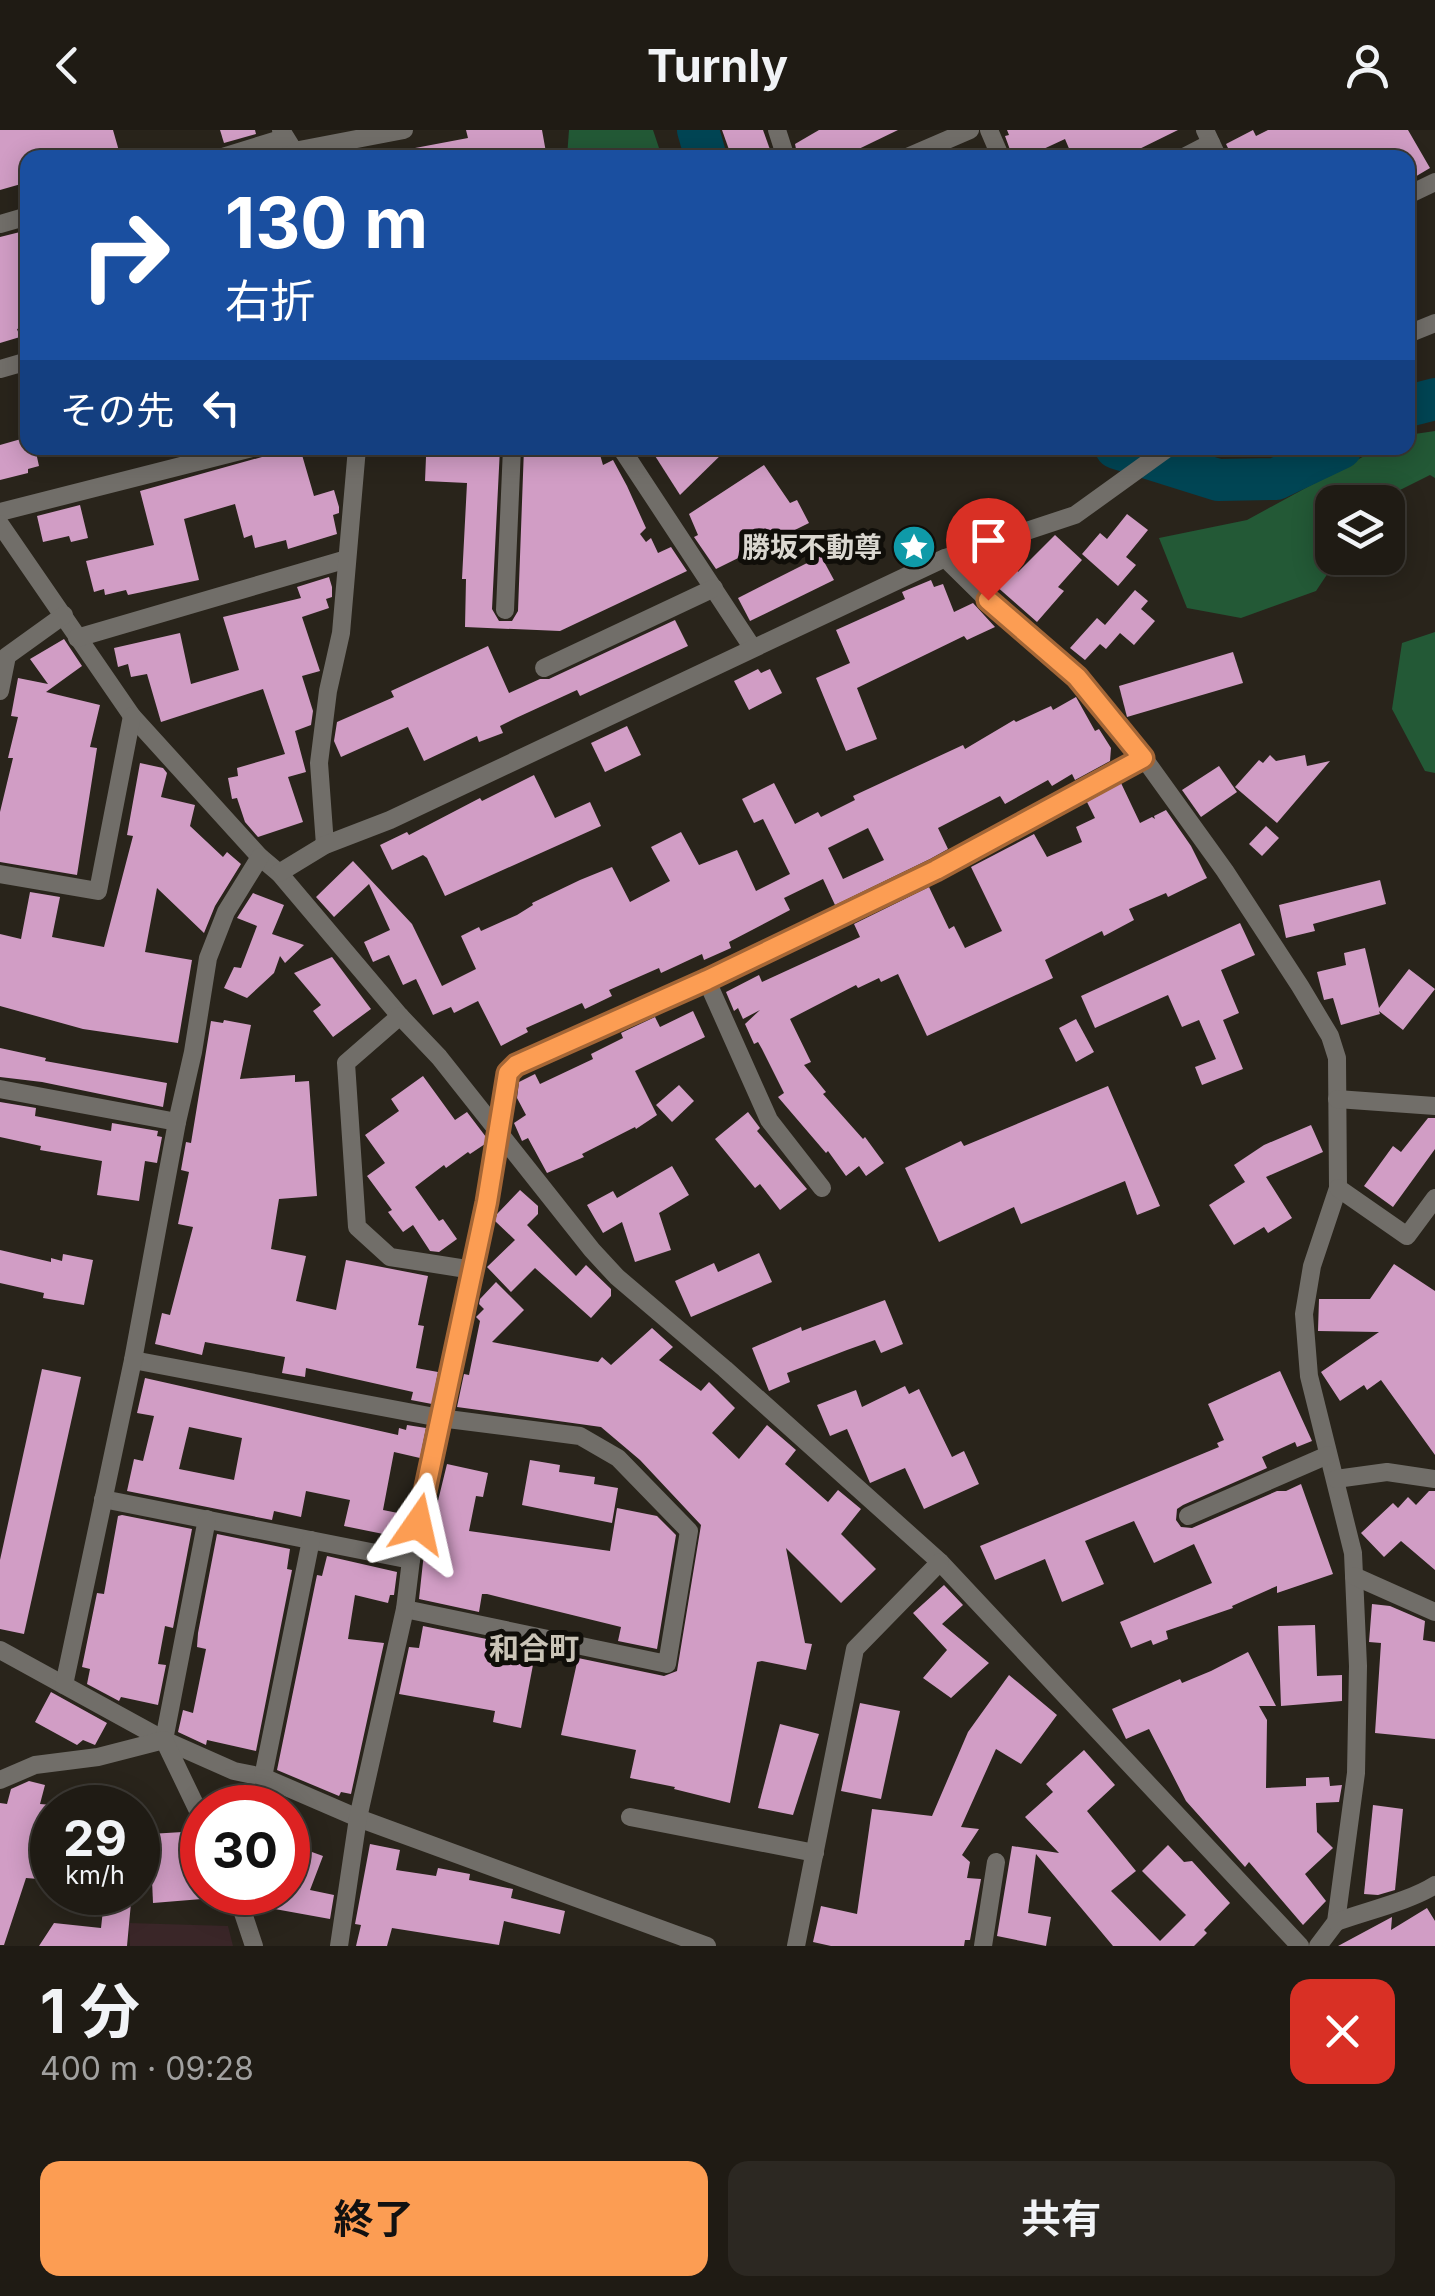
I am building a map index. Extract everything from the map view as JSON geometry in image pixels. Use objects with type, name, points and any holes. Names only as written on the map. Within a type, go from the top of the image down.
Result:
[{"type":"street","points":[[259,150],[404,130]]},
{"type":"street","points":[[924,150],[970,130]]},
{"type":"street","points":[[0,512],[224,455]]},
{"type":"street","points":[[324,845],[320,762],[328,691],[341,633],[355,455]]},
{"type":"street","points":[[505,610],[512,455]]},
{"type":"street","points":[[625,455],[752,647]]},
{"type":"street","points":[[279,873],[324,845],[390,820],[945,558],[1074,515],[1158,455]]},
{"type":"street","points":[[0,524],[132,716],[279,873],[439,1058],[592,1250],[617,1277],[726,1368],[940,1562],[1300,1946]]},
{"type":"street","points":[[945,558],[1010,622],[1077,677],[1143,758],[1225,871],[1330,1036],[1336,1058],[1338,1188],[1312,1266],[1304,1314],[1309,1376],[1353,1553],[1358,1666],[1356,1774],[1336,1922],[1318,1946]]},
{"type":"street","points":[[77,638],[346,559]]},
{"type":"street","points":[[544,668],[714,588]]},
{"type":"street","points":[[0,692],[6,656],[64,615]]},
{"type":"street","points":[[0,874],[98,891],[132,716]]},
{"type":"street","points":[[339,1946],[358,1818],[405,1609],[411,1560],[500,1133],[508,1073],[516,1065],[707,980],[936,870],[1143,758]]},
{"type":"street","points":[[64,1685],[133,1360],[208,958],[226,912],[260,856]]},
{"type":"street","points":[[707,980],[768,1120],[822,1188]]},
{"type":"street","points":[[400,1016],[346,1064],[357,1227],[390,1257],[473,1270]]},
{"type":"street","points":[[0,1089],[176,1122]]},
{"type":"street","points":[[1336,1099],[1435,1106]]},
{"type":"street","points":[[1338,1188],[1407,1236],[1435,1198]]},
{"type":"street","points":[[133,1360],[440,1418],[580,1436],[618,1458],[689,1531],[668,1664],[405,1609]]},
{"type":"street","points":[[1188,1516],[1328,1455]]},
{"type":"street","points":[[1336,1479],[1387,1472],[1435,1479]]},
{"type":"street","points":[[103,1499],[411,1560]]},
{"type":"street","points":[[186,1785],[164,1740],[207,1520]]},
{"type":"street","points":[[264,1777],[311,1540]]},
{"type":"street","points":[[796,1946],[855,1649],[940,1562]]},
{"type":"street","points":[[1354,1576],[1435,1612]]},
{"type":"street","points":[[0,1650],[164,1740],[234,1771],[264,1777],[358,1818],[707,1946]]},
{"type":"street","points":[[0,1780],[35,1766],[98,1757],[164,1740]]},
{"type":"street","points":[[630,1818],[815,1853]]},
{"type":"street","points":[[983,1946],[996,1862]]},
{"type":"street","points":[[1336,1922],[1419,1895],[1435,1885]]},
{"type":"street","points":[[244,1915],[254,1946]]},
{"type":"shaded area","points":[[129,1923],[228,1926],[233,1946],[130,1946]]},
{"type":"green space","points":[[569,130],[653,130],[660,150],[568,150]]},
{"type":"green space","points":[[1435,431],[1435,478],[1430,475],[1405,488],[1315,485],[1315,575],[1327,575],[1316,591],[1241,618],[1187,608],[1159,538],[1247,520],[1366,455],[1415,455],[1415,434]]},
{"type":"green space","points":[[1435,632],[1435,773],[1425,771],[1392,709],[1402,643]]},
{"type":"building","points":[[0,130],[113,130],[119,150],[20,150],[20,184],[0,190]]},
{"type":"building","points":[[220,130],[255,130],[256,134],[224,143]]},
{"type":"building","points":[[466,130],[542,130],[546,150],[415,150],[468,138]]},
{"type":"building","points":[[722,130],[763,130],[770,150],[729,150]]},
{"type":"building","points":[[819,130],[898,130],[857,150],[796,150],[795,144]]},
{"type":"building","points":[[1007,130],[1178,130],[1137,150],[1070,150],[1065,139],[1041,150],[1010,150],[1005,136],[1009,135]]},
{"type":"building","points":[[1253,130],[1256,136],[1268,130],[1408,130],[1430,168],[1415,177],[1415,150],[1229,150],[1226,144]]},
{"type":"building","points":[[20,232],[20,337],[0,343],[0,237]]},
{"type":"building","points":[[20,439],[20,455],[37,455],[39,466],[0,480],[0,445]]},
{"type":"building","points":[[269,455],[302,455],[314,496],[334,490],[339,507],[339,513],[333,515],[337,534],[288,549],[286,540],[255,548],[252,535],[244,538],[235,504],[184,519],[199,580],[128,595],[126,590],[105,595],[104,589],[94,592],[86,561],[154,545],[140,491]]},
{"type":"building","points":[[500,455],[492,609],[499,621],[512,621],[518,611],[524,455],[600,455],[603,465],[613,460],[646,528],[640,534],[646,542],[651,538],[658,553],[671,547],[687,571],[560,631],[465,627],[466,579],[462,579],[467,483],[425,481],[426,457]]},
{"type":"building","points":[[654,455],[721,455],[680,495]]},
{"type":"building","points":[[764,465],[790,503],[797,500],[809,523],[716,569],[694,537],[698,535],[689,514]]},
{"type":"building","points":[[80,505],[88,538],[71,542],[69,536],[43,542],[37,516]]},
{"type":"building","points":[[1127,514],[1148,530],[1126,557],[1136,565],[1118,586],[1082,554],[1100,533],[1107,539]]},
{"type":"building","points":[[1055,535],[1082,560],[1058,587],[1064,591],[1037,622],[987,578],[981,561],[1010,551],[1018,572]]},
{"type":"building","points":[[821,556],[834,580],[750,621],[738,598]]},
{"type":"building","points":[[329,577],[329,608],[302,617],[320,671],[302,676],[313,711],[311,725],[295,731],[306,772],[288,777],[303,822],[258,837],[245,822],[237,798],[232,799],[228,778],[238,776],[237,768],[285,754],[263,689],[161,722],[147,674],[131,677],[128,664],[118,667],[114,648],[180,633],[191,684],[239,670],[223,617],[301,598],[297,587]]},
{"type":"building","points":[[931,580],[934,587],[943,584],[954,612],[973,603],[995,627],[967,640],[964,636],[857,688],[877,739],[846,751],[816,678],[850,663],[836,630],[905,599],[902,592]]},
{"type":"building","points":[[1135,590],[1148,601],[1141,609],[1155,621],[1134,645],[1120,633],[1106,649],[1100,644],[1085,660],[1070,648],[1097,618],[1105,625]]},
{"type":"building","points":[[675,620],[688,646],[580,696],[577,690],[516,718],[500,726],[503,733],[479,742],[477,736],[424,761],[408,727],[341,757],[334,741],[337,722],[394,697],[391,691],[488,646],[509,693],[549,679]]},
{"type":"building","points":[[64,639],[82,666],[46,692],[100,705],[90,747],[97,748],[77,875],[0,862],[0,812],[13,758],[8,758],[18,717],[11,716],[18,678],[48,684],[30,659]]},
{"type":"building","points":[[1233,652],[1243,683],[1127,717],[1119,686]]},
{"type":"building","points":[[758,669],[761,673],[770,669],[782,693],[749,710],[734,681]]},
{"type":"building","points":[[1076,697],[1095,731],[1099,729],[1111,748],[1110,761],[1075,780],[1072,774],[1052,786],[1048,780],[1005,804],[1000,796],[938,828],[948,849],[930,859],[835,905],[823,879],[784,898],[790,910],[729,942],[731,948],[704,960],[702,954],[661,973],[659,968],[609,990],[612,996],[585,1009],[582,1003],[526,1028],[528,1032],[501,1046],[478,1001],[454,1013],[451,1007],[433,1015],[416,979],[403,985],[389,955],[373,962],[364,942],[390,930],[369,884],[334,917],[316,897],[353,861],[412,924],[442,986],[476,969],[461,936],[517,915],[532,903],[580,880],[612,867],[630,902],[670,881],[651,847],[681,832],[699,865],[737,850],[756,891],[790,874],[763,819],[754,823],[742,799],[774,783],[795,824],[818,812],[821,817],[855,800],[853,796],[963,745],[965,749],[1014,720],[1051,706],[1053,710]],"holes":[[[868,828],[884,860],[843,879],[828,848]]]},
{"type":"building","points":[[627,726],[641,755],[605,772],[591,743]]},
{"type":"building","points":[[1270,755],[1276,761],[1305,755],[1307,766],[1330,761],[1277,823],[1235,787],[1259,760],[1263,763]]},
{"type":"building","points":[[140,763],[163,768],[167,773],[161,797],[195,805],[190,826],[223,857],[227,852],[241,864],[215,906],[204,933],[157,888],[145,952],[192,960],[178,1043],[83,1029],[0,1006],[0,934],[21,939],[30,892],[60,897],[52,937],[104,947],[133,836],[127,835]]},
{"type":"building","points":[[1219,766],[1237,792],[1201,817],[1182,790]]},
{"type":"building","points":[[534,775],[555,818],[590,802],[601,826],[445,896],[423,855],[392,870],[380,845]]},
{"type":"building","points":[[1121,783],[1140,823],[1155,819],[1166,810],[1207,878],[1168,897],[1166,893],[1129,909],[1134,920],[1104,936],[1102,931],[1045,960],[1053,978],[927,1036],[898,974],[881,982],[879,978],[858,988],[856,985],[790,1019],[811,1062],[804,1065],[826,1092],[823,1094],[884,1163],[866,1176],[859,1166],[846,1176],[778,1097],[784,1093],[745,1024],[760,1010],[743,1019],[738,1008],[734,1011],[726,992],[759,975],[762,982],[860,937],[854,924],[929,887],[949,929],[954,926],[965,948],[1002,931],[971,867],[1034,834],[1047,857],[1082,842],[1076,827],[1095,818],[1087,802]]},
{"type":"building","points":[[1266,826],[1279,838],[1262,856],[1249,844]]},
{"type":"building","points":[[1380,880],[1386,904],[1313,924],[1315,931],[1286,938],[1279,905]]},
{"type":"building","points":[[253,893],[284,905],[272,934],[304,945],[285,963],[280,956],[274,973],[247,998],[224,988],[234,967],[241,968],[257,926],[237,918]]},
{"type":"building","points":[[1240,923],[1255,955],[1221,970],[1239,1013],[1223,1020],[1243,1069],[1202,1085],[1195,1067],[1216,1059],[1199,1020],[1182,1027],[1168,995],[1095,1028],[1081,996]]},
{"type":"building","points":[[1365,948],[1379,1008],[1409,969],[1435,989],[1403,1030],[1379,1011],[1380,1014],[1341,1025],[1333,998],[1324,1000],[1317,972],[1346,965],[1344,953]]},
{"type":"building","points":[[332,957],[371,1009],[333,1037],[313,1011],[321,1005],[294,973]]},
{"type":"building","points":[[693,1011],[705,1037],[635,1071],[657,1115],[582,1154],[584,1157],[547,1173],[528,1138],[522,1141],[514,1123],[526,1115],[517,1098],[519,1082],[535,1074],[540,1084],[593,1059],[591,1054],[623,1038],[621,1033],[655,1017],[660,1027]]},
{"type":"building","points":[[1076,1019],[1094,1052],[1076,1062],[1059,1028]]},
{"type":"building","points":[[211,1021],[251,1025],[240,1079],[295,1075],[295,1082],[309,1081],[317,1196],[279,1199],[271,1249],[306,1256],[296,1301],[336,1310],[346,1260],[428,1276],[418,1325],[424,1326],[416,1368],[438,1372],[432,1404],[411,1400],[413,1392],[306,1368],[305,1377],[282,1373],[285,1357],[205,1342],[202,1355],[155,1344],[162,1313],[170,1315],[193,1227],[178,1224],[189,1172],[181,1170],[186,1142],[191,1143]]},
{"type":"building","points":[[0,1048],[46,1058],[45,1061],[167,1083],[163,1107],[0,1077]]},
{"type":"building","points":[[423,1076],[455,1120],[467,1112],[486,1137],[485,1144],[446,1168],[444,1165],[415,1187],[457,1239],[439,1252],[430,1251],[413,1225],[403,1232],[367,1176],[385,1163],[365,1135],[399,1111],[391,1099]]},
{"type":"building","points":[[679,1085],[694,1101],[672,1122],[656,1105]]},
{"type":"building","points":[[1108,1086],[1160,1206],[1137,1215],[1125,1181],[1021,1224],[1014,1207],[939,1242],[905,1168],[961,1141],[964,1146]]},
{"type":"building","points":[[0,1102],[36,1108],[35,1116],[111,1131],[112,1123],[158,1131],[157,1136],[162,1137],[157,1163],[145,1161],[139,1201],[97,1195],[102,1161],[40,1150],[41,1146],[0,1137]]},
{"type":"building","points":[[748,1112],[760,1128],[757,1131],[807,1189],[780,1210],[760,1184],[755,1188],[715,1139]]},
{"type":"building","points":[[1428,1118],[1435,1118],[1435,1149],[1393,1207],[1364,1186],[1393,1146],[1401,1152]]},
{"type":"building","points":[[1311,1125],[1323,1152],[1266,1177],[1292,1218],[1268,1233],[1264,1227],[1234,1245],[1209,1205],[1245,1182],[1234,1165],[1264,1145]]},
{"type":"building","points":[[672,1166],[689,1195],[659,1213],[671,1250],[635,1262],[622,1222],[603,1233],[587,1205],[613,1191],[617,1198]]},
{"type":"building","points":[[520,1190],[538,1206],[538,1214],[527,1225],[576,1276],[586,1265],[611,1289],[611,1296],[591,1318],[535,1268],[511,1292],[487,1267],[515,1240],[495,1221]]},
{"type":"building","points":[[0,1250],[51,1262],[51,1258],[62,1261],[63,1254],[93,1260],[84,1305],[43,1298],[44,1293],[0,1283]]},
{"type":"building","points":[[759,1253],[772,1282],[691,1317],[675,1281],[714,1263],[718,1272]]},
{"type":"building","points":[[1394,1264],[1435,1291],[1435,1455],[1381,1380],[1367,1390],[1364,1385],[1340,1401],[1321,1372],[1379,1332],[1318,1331],[1319,1299],[1370,1299]]},
{"type":"building","points":[[496,1282],[524,1310],[492,1342],[598,1362],[602,1357],[611,1365],[652,1328],[673,1347],[659,1360],[701,1391],[709,1382],[735,1408],[712,1433],[739,1459],[767,1425],[796,1450],[785,1464],[828,1502],[838,1490],[861,1509],[841,1534],[876,1569],[841,1603],[786,1548],[805,1643],[812,1644],[806,1670],[757,1662],[730,1803],[630,1778],[636,1750],[561,1735],[578,1658],[664,1676],[677,1671],[701,1525],[640,1460],[601,1427],[457,1407],[464,1374],[469,1375],[480,1321],[476,1317],[484,1309],[480,1299]]},
{"type":"building","points":[[885,1300],[903,1344],[881,1353],[875,1340],[787,1373],[790,1382],[769,1391],[752,1348],[801,1327],[802,1331]]},
{"type":"building","points":[[42,1369],[81,1377],[24,1634],[0,1629],[0,1560]]},
{"type":"building","points":[[1280,1371],[1312,1441],[1297,1447],[1295,1442],[1262,1457],[1267,1468],[1183,1505],[1177,1509],[1176,1520],[1181,1527],[1192,1528],[1301,1484],[1333,1574],[1277,1593],[1277,1586],[1233,1608],[1166,1631],[1168,1639],[1153,1645],[1151,1640],[1131,1648],[1120,1622],[1212,1583],[1194,1544],[1154,1563],[1134,1521],[1085,1541],[1104,1584],[1062,1602],[1045,1559],[995,1580],[980,1546],[1219,1447],[1217,1443],[1224,1440],[1208,1404]]},
{"type":"building","points":[[145,1378],[398,1435],[399,1428],[406,1430],[407,1425],[426,1428],[420,1458],[394,1452],[383,1510],[408,1515],[403,1538],[344,1526],[350,1500],[306,1491],[301,1517],[274,1511],[272,1520],[127,1491],[134,1459],[143,1461],[154,1416],[137,1413]],"holes":[[[189,1427],[242,1438],[234,1480],[179,1469]]]},
{"type":"building","points":[[905,1386],[909,1394],[919,1389],[952,1457],[964,1451],[979,1484],[924,1509],[905,1468],[870,1483],[847,1429],[830,1436],[817,1405],[856,1390],[862,1407]]},
{"type":"building","points":[[530,1460],[560,1465],[559,1472],[595,1477],[594,1484],[618,1488],[612,1523],[522,1505]]},
{"type":"building","points":[[447,1464],[488,1473],[483,1497],[476,1496],[469,1531],[610,1551],[617,1508],[657,1516],[676,1535],[657,1649],[618,1641],[621,1627],[487,1594],[482,1594],[479,1612],[419,1599],[423,1562]]},
{"type":"building","points":[[1429,1491],[1435,1491],[1435,1570],[1401,1541],[1384,1557],[1361,1533],[1393,1503],[1398,1508],[1408,1497],[1416,1505]]},
{"type":"building","points":[[118,1516],[192,1529],[173,1628],[165,1626],[158,1664],[166,1665],[158,1705],[121,1697],[119,1701],[87,1684],[90,1669],[82,1667],[97,1593],[104,1594]]},
{"type":"building","points":[[217,1534],[290,1549],[287,1569],[292,1570],[256,1751],[207,1740],[206,1745],[178,1732],[183,1710],[193,1713],[206,1649],[197,1647],[198,1633]]},
{"type":"building","points":[[327,1556],[397,1572],[394,1595],[390,1595],[388,1603],[355,1595],[348,1639],[384,1643],[351,1794],[341,1792],[339,1796],[277,1770],[317,1575],[322,1576]]},
{"type":"building","points":[[944,1585],[963,1605],[942,1624],[989,1663],[951,1698],[923,1678],[947,1650],[913,1613]]},
{"type":"building","points":[[1372,1604],[1390,1606],[1425,1621],[1423,1640],[1435,1642],[1435,1739],[1375,1733],[1381,1643],[1369,1642]]},
{"type":"building","points":[[1315,1625],[1317,1676],[1342,1675],[1342,1701],[1281,1706],[1278,1626]]},
{"type":"building","points":[[423,1626],[536,1649],[521,1728],[493,1722],[495,1711],[399,1694],[409,1647],[419,1648]]},
{"type":"building","points":[[1248,1652],[1276,1706],[1259,1706],[1267,1720],[1266,1788],[1306,1786],[1306,1778],[1329,1777],[1330,1786],[1342,1785],[1339,1802],[1316,1803],[1317,1832],[1333,1848],[1305,1874],[1326,1901],[1303,1925],[1249,1862],[1245,1867],[1186,1801],[1149,1729],[1126,1739],[1112,1709],[1180,1679],[1182,1683],[1211,1671]]},
{"type":"building","points":[[1009,1675],[1057,1715],[1021,1764],[996,1749],[961,1827],[979,1829],[962,1855],[970,1862],[967,1878],[981,1879],[970,1940],[965,1940],[964,1946],[831,1946],[813,1942],[821,1906],[857,1914],[872,1809],[932,1816],[968,1732]]},
{"type":"building","points":[[51,1692],[107,1723],[95,1745],[83,1740],[77,1745],[35,1722]]},
{"type":"building","points":[[860,1703],[900,1711],[881,1799],[841,1791]]},
{"type":"building","points":[[780,1724],[819,1734],[793,1815],[758,1808]]},
{"type":"building","points":[[1084,1750],[1115,1785],[1087,1811],[1136,1871],[1111,1891],[1160,1941],[1186,1915],[1142,1871],[1168,1845],[1184,1862],[1192,1861],[1230,1903],[1194,1946],[1113,1946],[1036,1854],[1028,1913],[1051,1917],[1046,1946],[997,1936],[1012,1846],[1059,1853],[1025,1817],[1053,1792],[1046,1784]]},
{"type":"building","points":[[29,1781],[45,1785],[30,1785],[30,1878],[26,1878],[4,1945],[0,1945],[0,1803],[7,1804],[11,1789]]},
{"type":"building","points":[[1373,1805],[1403,1809],[1395,1890],[1378,1895],[1364,1894]]},
{"type":"building","points":[[180,1832],[180,1901],[160,1902],[160,1833]]},
{"type":"building","points":[[370,1844],[400,1850],[396,1870],[436,1876],[438,1868],[470,1874],[469,1880],[513,1889],[511,1898],[565,1911],[560,1934],[504,1921],[499,1945],[392,1928],[387,1946],[356,1946],[361,1925],[355,1924]]},
{"type":"building","points":[[310,1851],[323,1856],[310,1890]]},
{"type":"building","points":[[310,1890],[334,1895],[330,1919],[308,1915]]},
{"type":"building","points":[[1427,1908],[1435,1921],[1435,1946],[1338,1946],[1392,1917],[1391,1930]]},
{"type":"building","points":[[102,1915],[130,1915],[127,1946],[39,1946],[54,1923],[101,1928]]},
{"type":"waterway","points":[[698,130],[704,150]]},
{"type":"waterway","points":[[1415,404],[1435,399]]},
{"type":"waterway","points":[[1138,455],[1218,480],[1276,479],[1326,455]]},
{"type":"place","name":"勝坂不動尊","points":[[914,547]]},
{"type":"district","name":"和合町","points":[[534,1648]]},
{"type":"route","points":[[418,1524],[487,1202],[508,1073],[516,1065],[707,980],[936,870],[1143,758],[1077,677],[988,600]]}]
